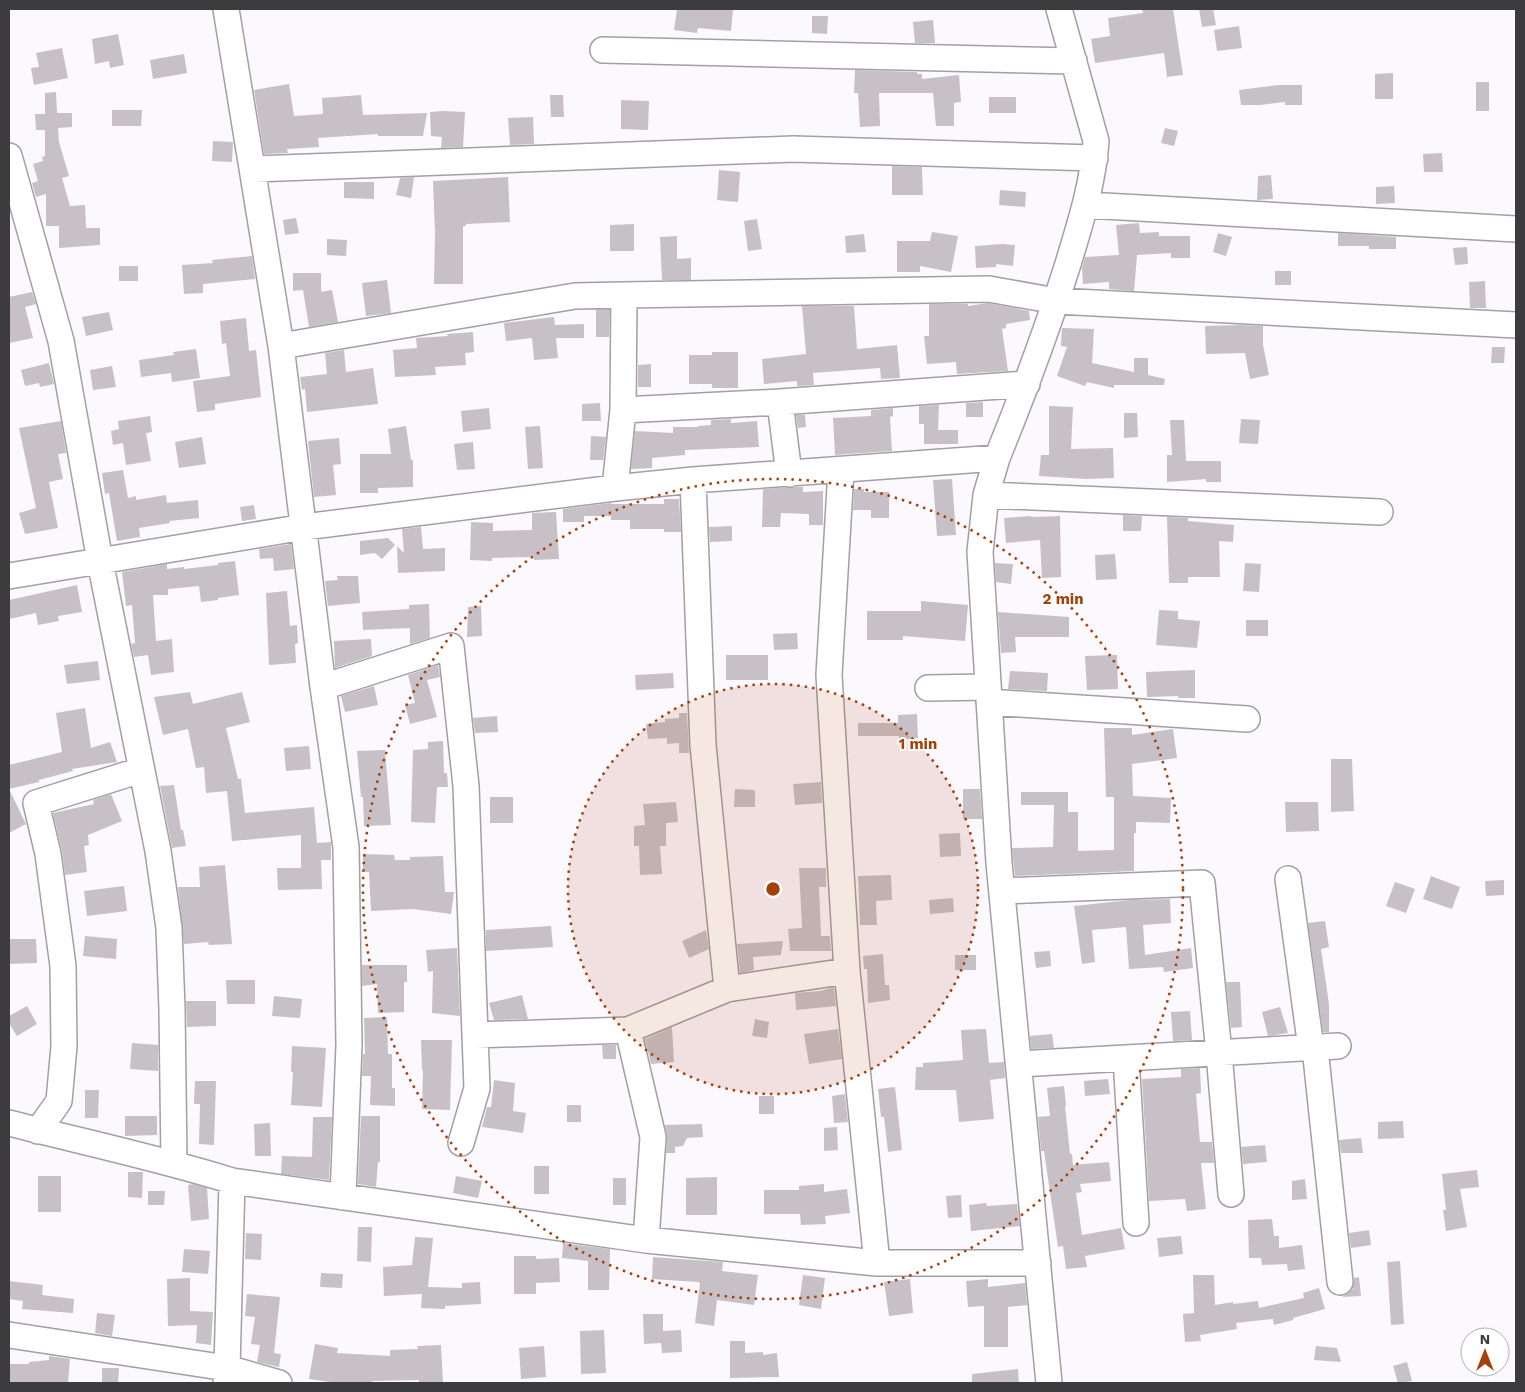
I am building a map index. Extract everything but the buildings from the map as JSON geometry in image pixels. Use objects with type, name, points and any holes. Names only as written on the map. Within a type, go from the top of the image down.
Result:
[{"type":"street","points":[[226,9],[281,346],[322,687],[346,847],[349,1045],[343,1197]]},
{"type":"street","points":[[1050,1383],[1002,891],[980,552],[986,495],[997,458],[1027,384],[1056,301],[1086,206],[1095,158],[1096,142],[1058,9]]},
{"type":"street","points":[[603,50],[1074,61]]},
{"type":"street","points":[[253,169],[793,149],[1095,158]]},
{"type":"street","points":[[9,156],[62,341],[100,562],[158,851],[168,928],[172,1009],[174,1163]]},
{"type":"street","points":[[1086,206],[1516,229]]},
{"type":"street","points":[[281,346],[575,296],[624,295],[990,289],[1056,301],[1516,325]]},
{"type":"street","points":[[615,488],[622,410],[624,295]]},
{"type":"street","points":[[622,410],[780,402],[1027,384]]},
{"type":"street","points":[[780,402],[790,474]]},
{"type":"street","points":[[9,576],[304,528],[615,488],[693,480],[997,458]]},
{"type":"street","points":[[842,470],[829,675],[846,971],[877,1263]]},
{"type":"street","points":[[693,480],[703,745],[727,988]]},
{"type":"street","points":[[986,495],[1380,512]]},
{"type":"street","points":[[322,687],[451,646],[466,786],[477,1088],[462,1143]]},
{"type":"street","points":[[928,688],[1247,719]]},
{"type":"street","points":[[38,1130],[59,1101],[64,1036],[64,966],[48,854],[36,803],[141,770]]},
{"type":"street","points":[[1288,880],[1321,1047],[1340,1282]]},
{"type":"street","points":[[1002,891],[1202,883],[1220,1053],[1231,1194]]},
{"type":"street","points":[[475,1035],[628,1030],[727,988],[846,971]]},
{"type":"street","points":[[628,1030],[653,1137],[646,1240]]},
{"type":"street","points":[[1019,1064],[1321,1047]]},
{"type":"street","points":[[1126,1058],[1136,1223]]},
{"type":"street","points":[[9,1123],[117,1151],[174,1163],[232,1181],[646,1240],[877,1263],[1038,1263]]},
{"type":"street","points":[[226,1376],[232,1181]]},
{"type":"street","points":[[9,1335],[226,1376],[279,1383]]}]
